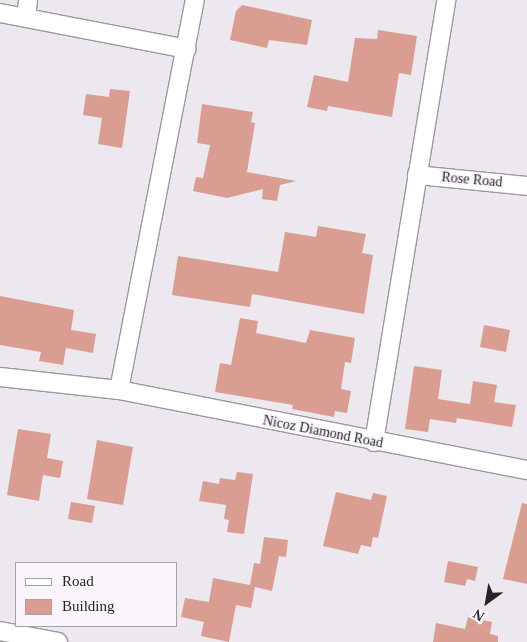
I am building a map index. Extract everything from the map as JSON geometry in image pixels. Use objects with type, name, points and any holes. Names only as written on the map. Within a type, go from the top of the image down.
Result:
[{"type":"street","points":[[119,390],[187,49],[195,0]]},
{"type":"street","points":[[374,442],[446,0]]},
{"type":"street","points":[[0,13],[27,9],[187,49]]},
{"type":"street","name":"Rose Road","points":[[418,175],[527,186]]},
{"type":"street","name":"Nicoz Diamond Road","points":[[0,377],[119,390],[374,442],[527,470]]},
{"type":"street","points":[[0,631],[58,642]]},
{"type":"building","points":[[242,5],[312,20],[307,45],[269,40],[267,48],[230,40],[236,11]]},
{"type":"building","points":[[378,30],[417,36],[411,75],[399,73],[392,117],[328,106],[327,111],[307,107],[314,75],[348,82],[355,38],[377,39]]},
{"type":"building","points":[[110,89],[130,91],[122,148],[98,144],[102,118],[83,115],[86,94],[109,97]]},
{"type":"building","points":[[202,104],[253,112],[251,122],[255,123],[247,172],[296,181],[280,185],[277,201],[262,199],[263,189],[227,198],[193,191],[196,177],[203,178],[210,145],[197,143]]},
{"type":"building","points":[[318,226],[366,234],[362,253],[373,255],[364,314],[252,294],[250,307],[172,295],[178,256],[278,272],[285,232],[316,237]]},
{"type":"building","points":[[0,296],[74,310],[71,330],[96,334],[93,353],[66,348],[63,365],[39,361],[41,352],[0,345]]},
{"type":"building","points":[[240,318],[258,321],[256,333],[306,343],[310,330],[355,338],[351,363],[345,362],[341,389],[351,391],[347,413],[335,411],[334,417],[292,409],[293,405],[215,392],[220,363],[231,365]]},
{"type":"building","points":[[484,325],[510,330],[506,352],[480,347]]},
{"type":"building","points":[[414,366],[442,370],[438,399],[470,404],[473,381],[497,385],[494,402],[516,405],[512,427],[457,418],[456,423],[430,419],[428,432],[405,429]]},
{"type":"building","points":[[18,429],[51,434],[47,458],[63,461],[60,478],[43,475],[39,501],[7,495]]},
{"type":"building","points":[[97,440],[133,447],[123,505],[87,499]]},
{"type":"building","points":[[237,472],[253,474],[244,534],[227,532],[229,520],[224,519],[226,505],[199,501],[203,481],[219,484],[220,478],[235,480]]},
{"type":"building","points":[[336,492],[371,500],[373,493],[387,496],[378,538],[373,537],[371,547],[361,545],[358,554],[323,546]]},
{"type":"building","points":[[71,502],[95,506],[92,523],[68,519]]},
{"type":"building","points":[[522,503],[527,504],[527,584],[503,579]]},
{"type":"building","points":[[264,537],[288,540],[286,557],[279,556],[272,591],[255,587],[251,608],[236,605],[229,642],[201,636],[204,622],[181,617],[185,598],[209,602],[213,578],[250,585],[254,563],[260,564]]},
{"type":"building","points":[[448,561],[478,567],[475,581],[467,579],[465,586],[444,582]]},
{"type":"building","points":[[468,617],[492,622],[490,634],[498,636],[498,642],[433,642],[436,623],[465,629]]}]
